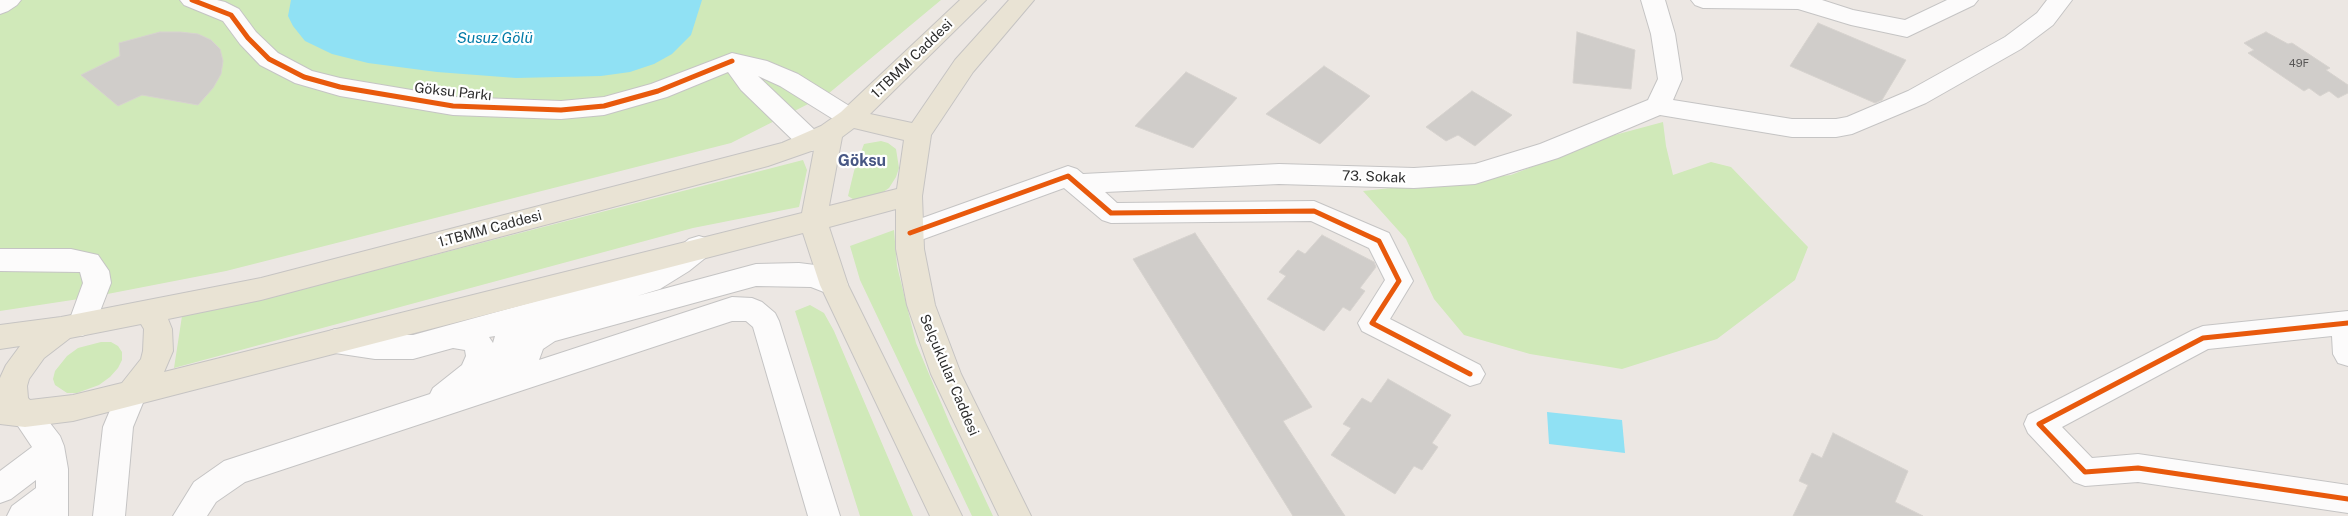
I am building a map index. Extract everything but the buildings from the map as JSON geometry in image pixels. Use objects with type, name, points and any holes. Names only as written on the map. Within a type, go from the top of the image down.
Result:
[{"type":"main road","name":"1.TBMM Caddesi","points":[[73,326],[289,282],[775,154],[830,131],[974,0]]},
{"type":"main road","points":[[946,516],[834,285],[819,243],[814,220],[816,197],[830,131],[918,134],[964,66],[1022,0]]},
{"type":"main road","name":"Selçuklular Caddesi","points":[[918,134],[909,196],[910,233],[915,280],[929,331],[966,419],[1015,516]]},
{"type":"main road","points":[[12,414],[73,408],[698,247],[909,196]]},
{"type":"main road","points":[[132,392],[153,365],[158,351],[158,329],[154,320],[147,312]]},
{"type":"main road","points":[[0,337],[73,326]]},
{"type":"main road","points":[[12,414],[17,407],[12,397],[12,386],[16,374],[34,349],[73,326]]},
{"type":"street","points":[[0,6],[9,0]]},
{"type":"street","name":"Göksu Parkı","points":[[192,0],[217,8],[231,15],[248,38],[269,59],[304,77],[340,87],[453,106],[561,110],[604,106],[658,91],[732,61]]},
{"type":"street","points":[[1653,0],[1664,34],[1670,79],[1658,106],[1792,128],[1852,126],[1917,97],[2013,43],[2045,19],[2060,0]]},
{"type":"street","points":[[1704,0],[1799,1],[1851,17],[1907,29],[1966,0]]},
{"type":"street","points":[[732,61],[750,84],[830,131]]},
{"type":"street","points":[[732,61],[758,67],[789,80],[830,131]]},
{"type":"street","name":"73. Sokak","points":[[910,233],[1068,176],[1077,184],[1279,174],[1414,178],[1475,174],[1549,151],[1658,106]]},
{"type":"street","points":[[1077,184],[1111,213],[1314,211],[1379,241],[1399,281],[1372,323],[1470,374]]},
{"type":"street","points":[[335,341],[375,347],[413,347],[650,282],[679,264],[698,247]]},
{"type":"street","points":[[0,260],[72,260],[88,263],[95,271],[97,283],[73,326]]},
{"type":"street","points":[[522,377],[525,354],[533,341],[546,332],[756,275],[799,274],[815,276],[834,285]]},
{"type":"street","points":[[188,516],[205,492],[235,471],[732,309],[752,310],[766,321],[824,516]]},
{"type":"street","points":[[484,390],[500,365],[510,335],[529,315]]},
{"type":"street","points":[[2348,354],[2347,324],[2203,338],[2039,424],[2085,472],[2138,468],[2348,499]]},
{"type":"street","points":[[425,409],[455,390],[479,365],[482,356],[481,348],[474,340],[454,336]]},
{"type":"street","points":[[109,516],[118,427],[132,392]]},
{"type":"street","points":[[12,414],[44,437],[50,452],[52,505],[24,516]]},
{"type":"street","points":[[0,488],[50,452]]},
{"type":"green space","points":[[0,0],[941,0],[828,94],[731,143],[226,271],[92,297],[0,311]]},
{"type":"green space","points":[[1663,122],[1666,146],[1673,175],[1711,162],[1731,167],[1808,247],[1795,280],[1717,339],[1622,369],[1530,354],[1464,335],[1434,299],[1406,239],[1363,191],[1511,175],[1611,136]]},
{"type":"green space","points":[[881,141],[888,143],[896,149],[899,168],[896,177],[889,188],[876,197],[856,201],[848,196],[854,171],[864,144]]},
{"type":"green space","points":[[803,160],[807,170],[799,207],[693,228],[174,368],[182,316],[334,281]]},
{"type":"green space","points":[[894,230],[897,266],[916,343],[950,424],[993,516],[972,516],[860,280],[850,246]]},
{"type":"green space","points":[[810,305],[824,313],[834,331],[913,516],[860,516],[795,311]]},
{"type":"green space","points":[[101,342],[111,342],[118,346],[122,352],[122,360],[110,377],[99,385],[77,393],[67,393],[55,385],[53,379],[55,371],[67,356],[78,348]]},
{"type":"water","name":"Susuz Gölü","points":[[291,0],[702,0],[691,35],[672,54],[654,64],[630,72],[601,76],[516,78],[437,72],[368,63],[332,54],[305,41],[293,26],[288,16]]},
{"type":"water","points":[[1547,412],[1622,420],[1625,453],[1549,444]]},
{"type":"cycle path","points":[[192,0],[217,8],[231,15],[248,38],[269,59],[304,77],[340,87],[453,106],[561,110],[604,106],[658,91],[732,61]]},
{"type":"cycle path","points":[[910,233],[1068,176],[1111,213],[1314,211],[1379,241],[1399,281],[1372,323],[1470,374]]},
{"type":"cycle path","points":[[2348,323],[2203,338],[2039,424],[2085,472],[2138,468],[2348,499]]},
{"type":"district","name":"Göksu","points":[[862,161]]}]
